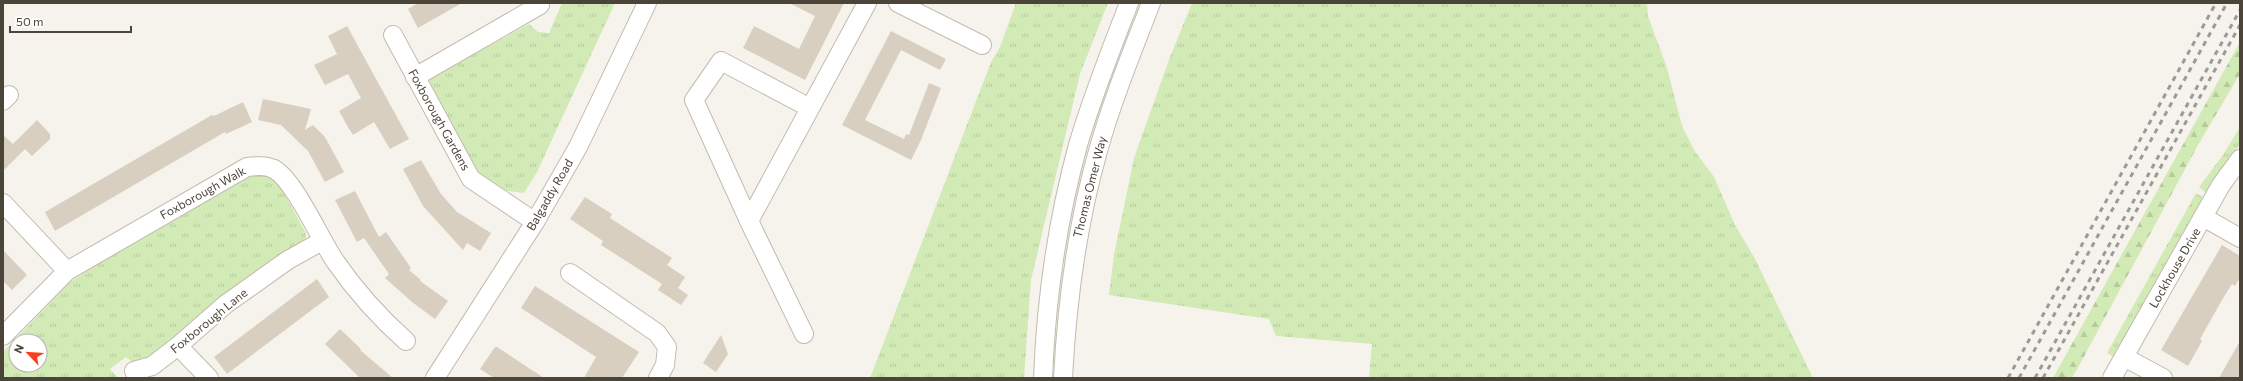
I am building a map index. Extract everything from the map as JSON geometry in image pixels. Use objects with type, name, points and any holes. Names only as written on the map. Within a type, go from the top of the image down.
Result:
[{"type":"street","name":"Balgaddy Road","points":[[435,378],[535,222],[578,147],[648,3]]},
{"type":"street","points":[[749,221],[867,3]]},
{"type":"street","points":[[898,3],[982,45]]},
{"type":"street","name":"Thomas Omer Way","points":[[1043,378],[1049,289],[1066,192],[1090,109],[1129,3]]},
{"type":"street","name":"Thomas Omer Way","points":[[1064,378],[1070,291],[1086,197],[1109,115],[1151,3]]},
{"type":"street","points":[[415,77],[540,5]]},
{"type":"street","name":"Foxborough Gardens","points":[[392,36],[471,179],[535,222]]},
{"type":"street","points":[[804,334],[749,221],[694,100],[721,61],[810,108]]},
{"type":"street","name":"Lockhouse Drive","points":[[2112,378],[2221,185],[2240,159]]},
{"type":"street","name":"Foxborough Walk","points":[[3,336],[67,271],[247,167],[263,166],[274,170],[286,180],[312,219],[322,241],[358,291],[378,314],[406,341]]},
{"type":"street","points":[[3,203],[67,271]]},
{"type":"street","points":[[2203,217],[2240,238]]},
{"type":"street","name":"Foxborough Lane","points":[[134,370],[152,366],[178,346],[226,304],[288,260],[322,241]]},
{"type":"street","points":[[570,273],[657,333],[667,347],[665,364],[658,378]]},
{"type":"street","points":[[178,346],[209,378]]},
{"type":"street","points":[[2124,356],[2163,378]]},
{"type":"green space","points":[[562,3],[615,3],[537,172],[524,193],[500,190],[476,174],[429,80],[447,68],[529,24],[538,32],[549,33]]},
{"type":"green space","points":[[1016,3],[1108,3],[1080,74],[1031,280],[1024,378],[870,378],[991,62],[1000,47]]},
{"type":"green space","points":[[1192,3],[1647,3],[1648,16],[1667,68],[1682,126],[1694,150],[1714,177],[1735,225],[1754,257],[1813,378],[1369,378],[1372,344],[1276,336],[1269,319],[1109,295],[1114,255],[1134,158],[1170,57]]},
{"type":"green space","points":[[2240,42],[2240,74],[2198,145],[2081,362],[2072,378],[2053,378]]},
{"type":"green space","points":[[2240,127],[2240,144],[2206,193],[2199,187],[2223,155]]},
{"type":"green space","points":[[261,173],[271,175],[279,184],[306,233],[305,242],[144,365],[137,366],[126,357],[110,369],[118,378],[3,378],[3,352],[8,347],[8,373],[48,373],[48,333],[21,333],[70,282],[138,239],[249,175]]},
{"type":"green space","points":[[2196,193],[2204,198],[2114,357],[2107,353]]},
{"type":"building","points":[[418,3],[462,3],[418,28],[408,9]]},
{"type":"building","points":[[789,3],[844,3],[805,80],[743,48],[754,26],[799,49],[815,16]]},
{"type":"building","points":[[347,26],[409,139],[390,149],[374,122],[353,135],[339,111],[361,98],[348,74],[325,85],[314,65],[337,54],[328,36]]},
{"type":"building","points":[[891,31],[946,59],[940,70],[901,50],[865,120],[904,139],[906,134],[909,135],[929,83],[941,88],[921,140],[911,160],[842,125]]},
{"type":"building","points":[[263,99],[311,109],[305,130],[313,125],[325,137],[344,172],[325,182],[308,151],[281,125],[258,120]]},
{"type":"building","points":[[243,102],[252,122],[226,134],[225,132],[55,231],[45,212],[212,115],[214,116]]},
{"type":"building","points":[[37,120],[50,134],[50,139],[32,156],[25,149],[3,171],[3,135],[13,144]]},
{"type":"building","points":[[421,160],[441,194],[457,212],[491,233],[480,251],[467,243],[463,250],[423,206],[403,169]]},
{"type":"building","points":[[355,191],[379,237],[386,232],[411,268],[409,270],[421,280],[420,281],[448,301],[435,319],[412,302],[385,278],[389,274],[364,238],[357,242],[335,200]]},
{"type":"building","points":[[585,197],[612,214],[610,218],[672,258],[667,265],[685,277],[678,288],[688,295],[681,305],[658,290],[662,284],[601,245],[603,241],[570,219]]},
{"type":"building","points":[[2222,245],[2240,256],[2240,277],[2235,286],[2232,284],[2222,300],[2200,339],[2202,341],[2188,366],[2161,350]]},
{"type":"building","points":[[3,250],[27,275],[12,290],[3,281]]},
{"type":"building","points":[[317,279],[329,297],[227,374],[214,357]]},
{"type":"building","points":[[535,286],[639,352],[622,378],[584,378],[596,357],[521,308]]},
{"type":"building","points":[[340,329],[361,349],[360,350],[393,378],[360,378],[325,344]]},
{"type":"building","points":[[721,335],[728,354],[716,372],[703,363]]},
{"type":"building","points":[[2240,341],[2240,378],[2219,378]]},
{"type":"building","points":[[495,347],[544,378],[494,378],[480,369]]},
{"type":"railway","points":[[2008,378],[2216,3]]},
{"type":"railway","points":[[2019,378],[2227,3]]},
{"type":"railway","points":[[2035,378],[2240,10]]},
{"type":"railway","points":[[2043,378],[2240,25]]}]
